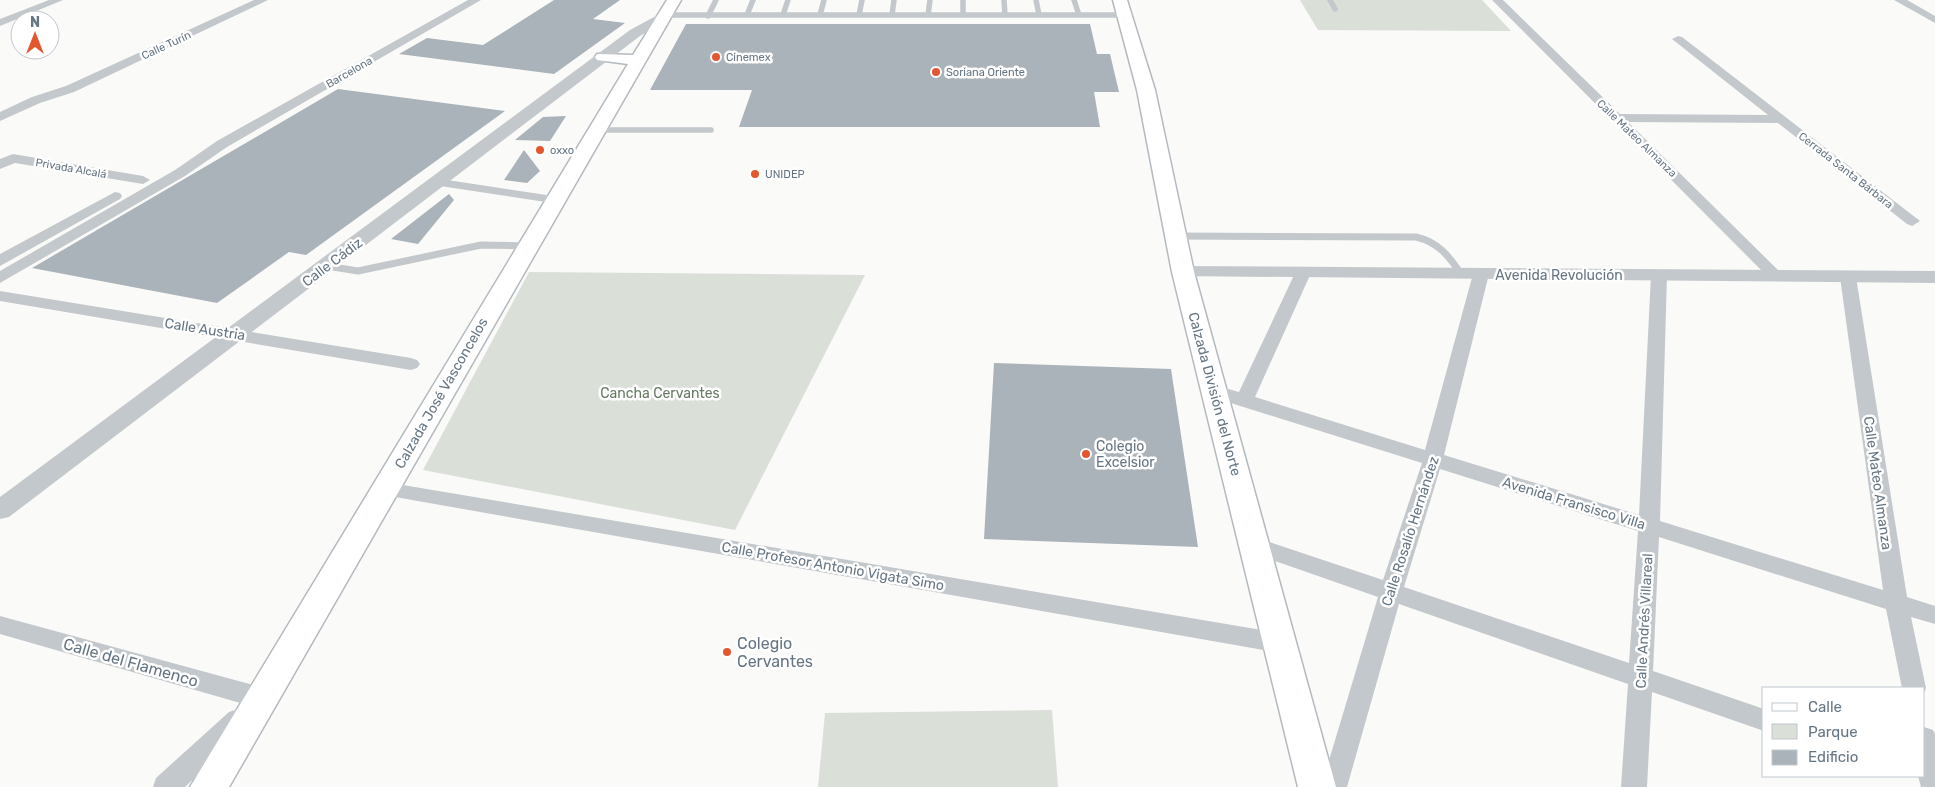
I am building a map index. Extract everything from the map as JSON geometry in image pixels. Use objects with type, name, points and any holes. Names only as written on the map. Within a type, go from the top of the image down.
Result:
[{"type":"main road","name":"Calzada División del Norte","points":[[1122,7],[1146,90],[1183,272],[1317,787]]},
{"type":"main road","name":"Calzada José Vasconcelos","points":[[209,787],[670,8]]},
{"type":"main road","points":[[603,56],[638,60]]},
{"type":"street","points":[[0,22],[58,0]]},
{"type":"street","name":"Calle Turín","points":[[0,117],[70,89],[263,0]]},
{"type":"street","name":"Barcelona","points":[[0,278],[180,173],[222,144],[476,0]]},
{"type":"street","name":"Calle Mateo Almanza","points":[[1497,0],[1776,276]]},
{"type":"street","points":[[1900,0],[1935,20]]},
{"type":"street","name":"Calle Cádiz","points":[[0,510],[237,334],[603,56],[670,8]]},
{"type":"street","name":"Cerrada Santa Bárbara","points":[[1678,39],[1912,221]]},
{"type":"street","name":"Calle Turín","points":[[0,127],[51,103],[70,89]]},
{"type":"street","points":[[0,108],[14,110]]},
{"type":"street","points":[[1616,118],[1781,119]]},
{"type":"street","name":"Barcelona","points":[[0,261],[143,180],[191,156],[222,144]]},
{"type":"street","name":"Privada Alcalá","points":[[0,165],[13,158],[143,180]]},
{"type":"street","name":"Avenida Revolución","points":[[1183,272],[1935,278]]},
{"type":"street","points":[[1244,401],[1303,273]]},
{"type":"street","name":"Calle Rosalío Hernández","points":[[1334,787],[1391,592],[1433,460],[1471,274]]},
{"type":"street","name":"Calle Andrés Villareal","points":[[1634,787],[1649,526],[1659,276]]},
{"type":"street","name":"Calle Mateo Almanza","points":[[1848,277],[1896,603],[1914,687]]},
{"type":"street","name":"Calle Austria","points":[[0,296],[410,364]]},
{"type":"street","name":"Avenida Fransisco Villa","points":[[1214,391],[1935,615]]},
{"type":"street","name":"Calle Profesor Antonio Vigata Simo","points":[[385,489],[1280,643]]},
{"type":"street","points":[[1254,545],[1762,719]]},
{"type":"street","name":"Calle del Flamenco","points":[[0,625],[261,698]]},
{"type":"street","points":[[166,787],[261,698]]},
{"type":"street","points":[[1925,744],[1931,780]]},
{"type":"lane","points":[[708,16],[716,0]]},
{"type":"lane","points":[[747,16],[753,0]]},
{"type":"lane","points":[[783,16],[788,0]]},
{"type":"lane","points":[[820,15],[824,0]]},
{"type":"lane","points":[[859,15],[862,0]]},
{"type":"lane","points":[[892,15],[894,0]]},
{"type":"lane","points":[[928,15],[930,0]]},
{"type":"lane","points":[[963,0],[963,15]]},
{"type":"lane","points":[[1004,0],[1005,15]]},
{"type":"lane","points":[[1036,0],[1039,15]]},
{"type":"lane","points":[[1074,0],[1079,15]]},
{"type":"lane","points":[[1330,0],[1335,9]]},
{"type":"lane","points":[[670,8],[708,16],[783,16],[1079,15],[1122,7]]},
{"type":"lane","points":[[597,130],[711,130]]},
{"type":"lane","points":[[437,182],[556,200]]},
{"type":"lane","points":[[1175,236],[1416,237],[1436,244],[1471,274]]},
{"type":"lane","points":[[327,266],[358,271],[481,245],[529,246]]},
{"type":"green space","points":[[1300,0],[1482,0],[1511,31],[1318,30]]},
{"type":"green space","name":"Cancha Cervantes","points":[[529,272],[865,275],[735,530],[423,470]]},
{"type":"green space","points":[[1052,710],[1058,787],[818,787],[825,713]]},
{"type":"building","points":[[554,0],[620,0],[593,19],[625,23],[554,74],[399,54],[427,38],[483,45]]},
{"type":"building","name":"Soriana Oriente","points":[[686,24],[1090,24],[1097,54],[1110,54],[1119,92],[1094,92],[1100,127],[739,127],[752,90],[650,90]]},
{"type":"building","points":[[338,89],[505,111],[306,255],[289,252],[217,303],[32,268]]},
{"type":"building","points":[[566,116],[550,141],[515,140],[543,117]]},
{"type":"building","points":[[524,150],[540,171],[527,183],[504,180]]},
{"type":"building","points":[[449,194],[454,200],[418,244],[391,239]]},
{"type":"building","name":"Colegio Excelsior","points":[[994,363],[1171,369],[1198,547],[984,539]]},
{"type":"place","name":"Cinemex","points":[[716,57]]},
{"type":"place","name":"Soriana Oriente","points":[[936,72]]},
{"type":"place","name":"oxxo","points":[[540,150]]},
{"type":"place","name":"UNIDEP","points":[[755,174]]},
{"type":"place","name":"Colegio Excelsior","points":[[1086,454]]},
{"type":"place","name":"Colegio Cervantes","points":[[727,652]]}]
